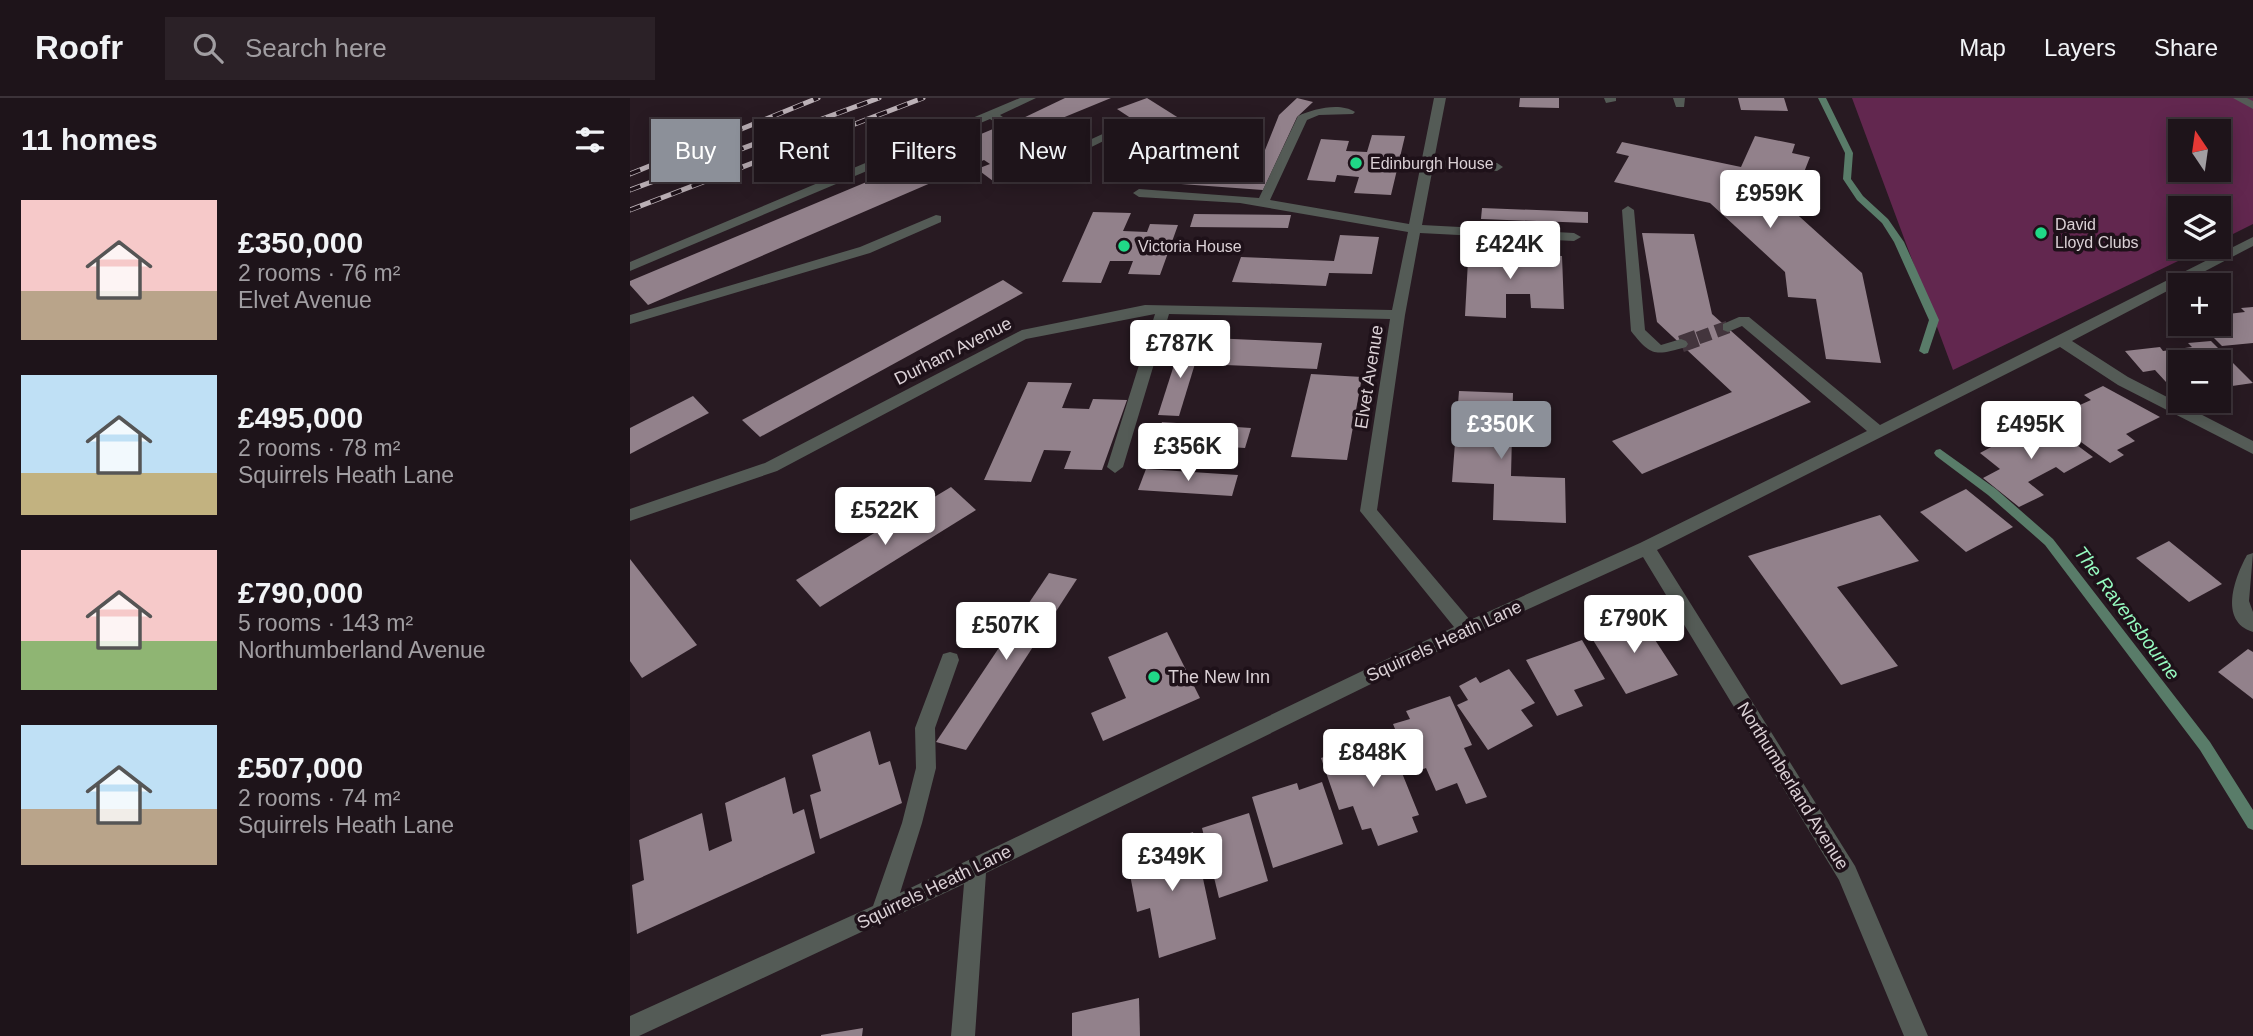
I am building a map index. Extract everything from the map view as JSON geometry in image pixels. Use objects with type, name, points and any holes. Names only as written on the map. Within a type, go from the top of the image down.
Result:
[{"type":"street","points":[[630,267],[1030,98]]},
{"type":"street","name":"Elvet Avenue","points":[[1440,98],[1398,315],[1368,511],[1468,629]]},
{"type":"street","points":[[2239,98],[2253,106]]},
{"type":"street","points":[[1263,203],[1302,118],[1317,112],[1349,112]]},
{"type":"street","points":[[991,114],[1052,156],[1065,155],[1104,137]]},
{"type":"street","points":[[1427,163],[1497,167]]},
{"type":"street","points":[[1139,193],[1240,199],[1415,229],[1574,237]]},
{"type":"street","points":[[1628,210],[1638,331],[1658,350],[1681,344]]},
{"type":"street","points":[[630,320],[865,250],[936,219]]},
{"type":"street","name":"Squirrels Heath Lane","points":[[630,1028],[882,913],[1468,629],[1646,548],[2061,341],[2253,241]]},
{"type":"street","name":"Durham Avenue","points":[[630,514],[771,467],[1022,335],[1145,309],[1398,315]]},
{"type":"street","points":[[1115,467],[1163,309]]},
{"type":"street","points":[[1728,327],[1744,320],[1879,432]]},
{"type":"street","points":[[2061,341],[2123,381],[2253,448]]},
{"type":"street","name":"Northumberland Avenue","points":[[1646,548],[1847,873],[1916,1036]]},
{"type":"street","points":[[2253,560],[2240,587],[2244,616],[2253,625]]},
{"type":"street","points":[[882,913],[912,822],[926,768],[925,729],[950,660]]},
{"type":"street","points":[[963,1036],[976,867]]},
{"type":"shaded area","name":"David Lloyd Clubs","points":[[1852,98],[2253,98],[2253,224],[2231,235],[2231,196],[2168,196],[2168,259],[2182,259],[1953,370]]},
{"type":"building","points":[[1065,98],[1111,98],[1060,119],[1021,119]]},
{"type":"building","points":[[1147,98],[1180,119],[1132,119],[1117,109]]},
{"type":"building","points":[[1297,98],[1313,102],[1297,117],[1263,190],[1181,184],[1263,182],[1263,155],[1279,115]]},
{"type":"building","points":[[1520,98],[1559,98],[1559,108],[1519,107]]},
{"type":"building","points":[[1738,98],[1784,98],[1788,111],[1741,110]]},
{"type":"building","points":[[994,130],[993,181],[980,171],[980,168],[990,164],[984,160],[980,162],[980,134]]},
{"type":"building","name":"Edinburgh House","points":[[1372,135],[1405,136],[1391,195],[1354,193],[1359,177],[1337,175],[1335,182],[1307,180],[1321,139],[1349,141],[1346,151],[1367,152]]},
{"type":"building","points":[[1755,136],[1795,144],[1792,153],[1810,157],[1790,208],[1862,273],[1881,363],[1826,359],[1816,299],[1788,297],[1785,272],[1710,203],[1614,182],[1629,156],[1616,153],[1622,142],[1741,167]]},
{"type":"building","points":[[867,182],[933,182],[648,305],[630,285],[630,281]]},
{"type":"building","points":[[1482,208],[1588,212],[1588,223],[1481,219]]},
{"type":"building","name":"Victoria House","points":[[1093,212],[1131,213],[1123,231],[1147,232],[1150,224],[1178,225],[1160,275],[1128,274],[1133,261],[1110,261],[1101,283],[1062,282]]},
{"type":"building","points":[[1194,214],[1291,215],[1288,228],[1190,227]]},
{"type":"building","points":[[1642,233],[1694,234],[1712,314],[1811,402],[1642,474],[1612,441],[1732,392],[1657,322]]},
{"type":"building","points":[[1340,235],[1379,237],[1372,274],[1329,273],[1326,286],[1232,282],[1241,257],[1334,261]]},
{"type":"building","points":[[1469,242],[1508,243],[1508,262],[1532,263],[1532,255],[1562,256],[1564,309],[1531,308],[1530,294],[1506,294],[1506,318],[1465,316]]},
{"type":"building","points":[[1003,280],[1023,293],[760,437],[742,420]]},
{"type":"building","points":[[2253,307],[2253,343],[2222,346],[2212,336],[2231,336],[2231,314],[2245,312],[2241,308]]},
{"type":"building","points":[[1211,338],[1322,343],[1317,369],[1202,364]]},
{"type":"building","points":[[2211,341],[2220,350],[2170,350],[2192,347],[2188,343]]},
{"type":"building","points":[[1181,343],[1201,344],[1179,416],[1158,415]]},
{"type":"building","points":[[2160,347],[2163,351],[2168,350],[2168,382],[2155,370],[2143,372],[2125,351]]},
{"type":"building","points":[[2231,361],[2253,383],[2231,386]]},
{"type":"building","points":[[1311,374],[1362,377],[1347,460],[1291,457]]},
{"type":"building","points":[[1028,382],[1072,383],[1062,408],[1089,409],[1093,399],[1127,400],[1102,470],[1064,469],[1071,451],[1044,450],[1031,482],[984,480]]},
{"type":"building","points":[[2103,386],[2160,417],[2126,434],[2135,441],[2117,450],[2124,455],[2110,463],[2045,416],[2067,406],[2071,409],[2091,400],[2084,395]]},
{"type":"building","points":[[1459,391],[1513,393],[1511,476],[1565,478],[1566,523],[1493,520],[1494,484],[1452,482]]},
{"type":"building","points":[[693,396],[709,413],[630,454],[630,428]]},
{"type":"building","points":[[2043,420],[2093,457],[2064,473],[2056,467],[2028,482],[2044,495],[2019,507],[1983,478],[2000,469],[1980,453],[2006,439],[2009,442],[2024,435],[2019,432]]},
{"type":"building","points":[[1162,422],[1251,428],[1245,448],[1155,442]]},
{"type":"building","points":[[1146,469],[1238,475],[1232,496],[1138,490]]},
{"type":"building","points":[[951,487],[976,510],[820,607],[796,580]]},
{"type":"building","points":[[1966,489],[2013,527],[1966,552],[1920,512]]},
{"type":"building","points":[[1880,515],[1919,561],[1837,587],[1898,666],[1841,685],[1748,556]]},
{"type":"building","points":[[2169,541],[2222,584],[2189,602],[2136,558]]},
{"type":"building","points":[[630,559],[697,645],[642,678],[630,661]]},
{"type":"building","points":[[1049,573],[1077,579],[966,750],[936,742]]},
{"type":"building","points":[[1640,617],[1678,675],[1626,694],[1590,635]]},
{"type":"building","name":"The New Inn","points":[[1167,632],[1200,698],[1103,741],[1091,713],[1126,698],[1108,657]]},
{"type":"building","points":[[1582,640],[1605,679],[1574,690],[1583,706],[1557,716],[1526,660]]},
{"type":"building","points":[[2248,649],[2253,652],[2253,699],[2218,672]]},
{"type":"building","points":[[1509,669],[1535,703],[1521,710],[1533,726],[1488,750],[1457,705],[1468,700],[1459,686],[1476,677],[1480,683]]},
{"type":"building","points":[[1450,696],[1472,745],[1464,748],[1487,797],[1466,804],[1457,783],[1436,791],[1426,768],[1413,773],[1393,724],[1410,719],[1406,711]]},
{"type":"building","points":[[870,731],[879,765],[890,761],[902,803],[820,839],[810,795],[821,791],[812,755]]},
{"type":"building","points":[[1387,736],[1419,815],[1412,817],[1418,832],[1378,846],[1371,828],[1362,830],[1353,806],[1339,810],[1321,758]]},
{"type":"building","points":[[785,777],[793,814],[804,809],[815,853],[637,934],[632,885],[644,880],[639,840],[702,813],[709,851],[732,841],[725,803]]},
{"type":"building","points":[[1322,782],[1343,844],[1273,868],[1252,797],[1297,783],[1299,790]]},
{"type":"building","points":[[1249,813],[1268,881],[1219,898],[1202,828]]},
{"type":"building","points":[[1193,832],[1216,939],[1159,958],[1150,908],[1137,912],[1126,853]]},
{"type":"building","points":[[1139,998],[1140,1036],[1072,1036],[1072,1013]]},
{"type":"building","points":[[863,1028],[862,1036],[821,1036],[821,1035]]},
{"type":"waterway","name":"The Ravensbourne","points":[[1822,98],[1849,153],[1847,179],[1860,198],[1885,221],[1899,242],[1934,320],[1924,351]]},
{"type":"waterway","name":"The Ravensbourne","points":[[1940,453],[1992,492],[2049,542],[2205,746],[2253,823]]},
{"type":"tunnel","points":[[1698,338],[1728,327]]},
{"type":"tunnel","points":[[1681,344],[1703,336]]},
{"type":"railway","points":[[630,174],[818,98]]},
{"type":"railway","points":[[630,190],[879,98]]},
{"type":"railway","points":[[630,210],[923,98]]},
{"type":"place","name":"Edinburgh House","points":[[1356,163]]},
{"type":"place","name":"David Lloyd Clubs","points":[[2041,233]]},
{"type":"place","name":"Victoria House","points":[[1124,246]]},
{"type":"place","name":"The New Inn","points":[[1154,677]]}]
